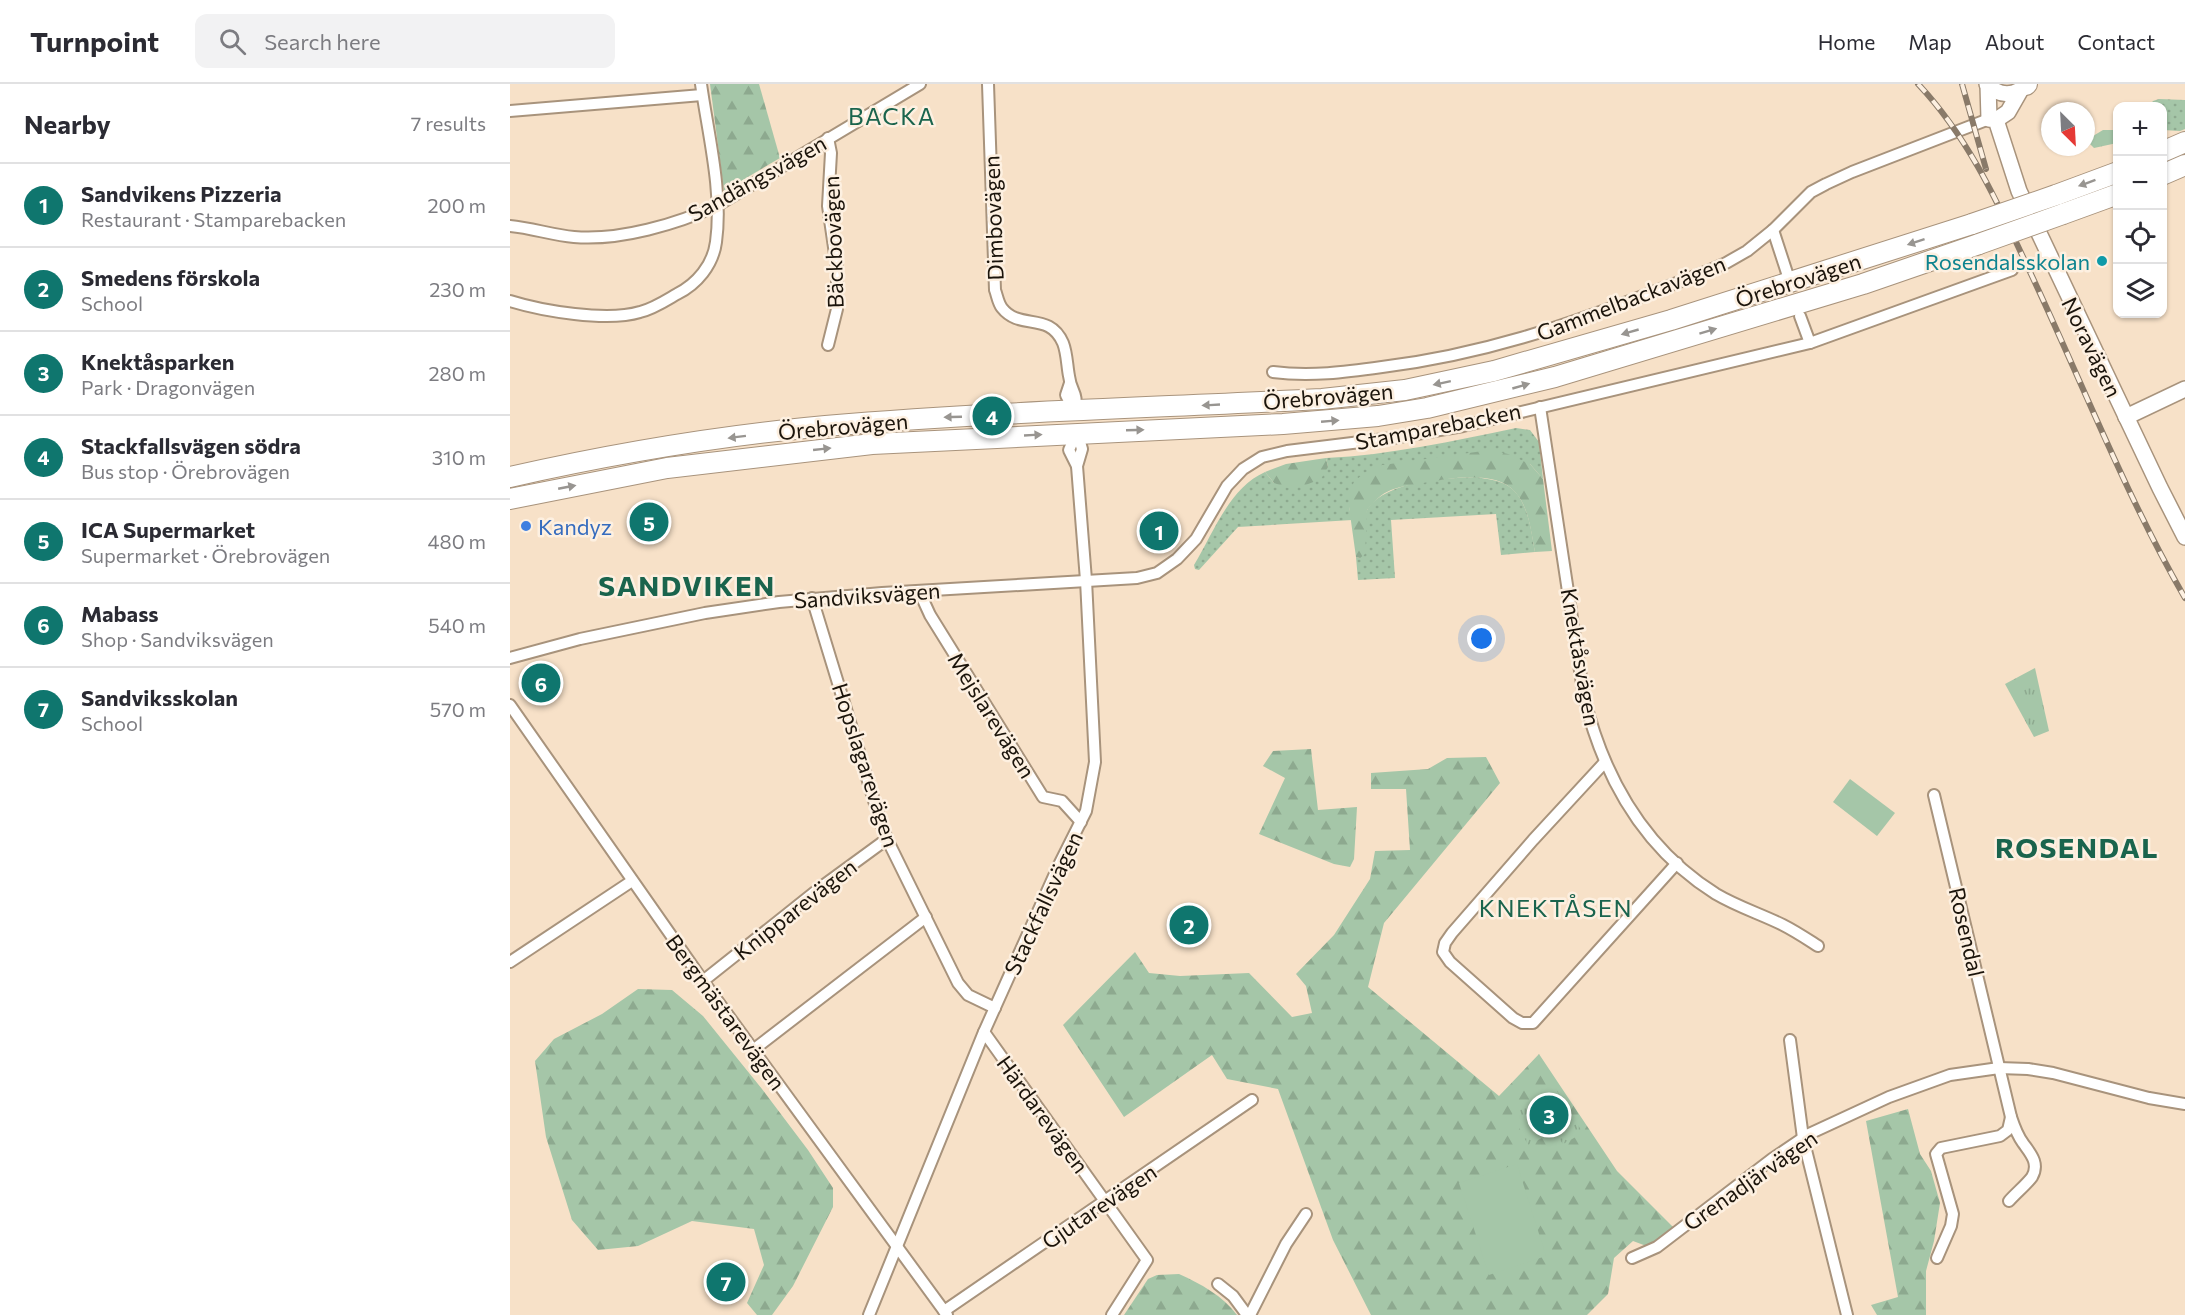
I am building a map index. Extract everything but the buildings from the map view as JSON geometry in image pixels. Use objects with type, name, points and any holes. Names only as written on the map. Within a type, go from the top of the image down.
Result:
[{"type":"highway","points":[[2167,150],[2185,142]]},
{"type":"highway","points":[[2167,174],[2185,165]]},
{"type":"highway","name":"Örebrovägen","points":[[510,477],[617,455],[804,428],[926,418],[1322,399],[1435,385],[1527,362],[1671,320],[1972,224],[2113,174]]},
{"type":"highway","name":"Örebrovägen","points":[[510,499],[668,468],[872,444],[1328,421],[1427,408],[1509,390],[1863,284],[2113,196]]},
{"type":"highway","points":[[1074,411],[1077,432]]},
{"type":"street","name":"Sandängsvägen","points":[[510,226],[574,237],[592,237],[666,226],[693,217],[718,205],[920,84]]},
{"type":"street","name":"Dimbovägen","points":[[988,84],[995,290],[1002,307],[1015,318],[1033,323],[1045,323],[1057,332],[1064,345],[1070,383],[1076,393],[1074,411]]},
{"type":"street","points":[[1988,84],[2002,94],[2025,86]]},
{"type":"street","name":"Noravägen","points":[[1988,84],[1993,120],[2019,191],[2185,537]]},
{"type":"street","points":[[1993,120],[2008,112],[2025,86]]},
{"type":"street","points":[[510,111],[701,89],[718,205],[716,244],[709,266],[692,286],[640,313],[613,315],[550,311],[510,301]]},
{"type":"street","name":"Gammelbackavägen","points":[[1273,372],[1297,375],[1346,372],[1405,364],[1485,349],[1615,308],[1704,273],[1747,251],[1773,230],[1811,192],[1826,184],[1993,120]]},
{"type":"street","name":"Bäckbovägen","points":[[828,138],[831,153],[828,206],[837,268],[837,309],[828,345]]},
{"type":"street","points":[[1773,230],[1786,273]]},
{"type":"street","name":"Stamparebacken","points":[[1086,580],[1137,578],[1157,573],[1170,564],[1196,539],[1227,486],[1244,469],[1262,457],[1287,451],[1392,438],[1463,426],[1810,343],[2012,270]]},
{"type":"street","points":[[1800,316],[1810,343]]},
{"type":"street","points":[[2126,417],[2185,388]]},
{"type":"street","name":"Knektåsvägen","points":[[1540,407],[1584,697],[1592,729],[1614,784],[1637,818],[1677,863],[1717,894],[1784,925],[1818,946]]},
{"type":"street","name":"Stackfallsvägen","points":[[868,1315],[994,1008],[1086,811],[1095,762],[1086,580],[1077,466],[1069,450],[1077,432]]},
{"type":"street","name":"Sandviksvägen","points":[[510,658],[580,639],[705,613],[812,598],[1086,580]]},
{"type":"street","name":"Mejslarevägen","points":[[919,591],[930,615],[1043,796],[1062,801],[1081,822]]},
{"type":"street","name":"Hopslagarevägen","points":[[812,598],[872,797],[887,838],[958,983],[968,995],[994,1008]]},
{"type":"street","name":"Bergmästarevägen","points":[[510,705],[703,981],[946,1313]]},
{"type":"street","points":[[1605,762],[1452,933],[1445,943],[1443,952],[1450,962],[1513,1018],[1522,1023],[1533,1023],[1677,863]]},
{"type":"street","name":"Rosendal","points":[[1934,795],[2011,1117],[2015,1130],[2031,1153],[2035,1169],[2032,1177],[2009,1201]]},
{"type":"street","name":"Knipparevägen","points":[[703,981],[887,838]]},
{"type":"street","points":[[510,962],[632,881]]},
{"type":"street","points":[[753,1050],[926,917]]},
{"type":"street","name":"Härdarevägen","points":[[984,1032],[1147,1260],[1112,1315]]},
{"type":"street","points":[[1790,1040],[1803,1138],[1846,1315]]},
{"type":"street","name":"Grenadjärvägen","points":[[1632,1258],[1657,1247],[1803,1138],[1848,1115],[1950,1075],[1999,1068],[2028,1069],[2185,1104]]},
{"type":"street","name":"Gjutarevägen","points":[[946,1313],[1252,1100]]},
{"type":"street","points":[[1937,1258],[1951,1226],[1953,1214],[1936,1154],[1941,1148],[2000,1136],[2008,1130],[2011,1117]]},
{"type":"street","points":[[1218,1284],[1233,1296],[1249,1315],[1286,1245],[1306,1214]]},
{"type":"green space","points":[[710,84],[759,84],[780,158],[724,191]]},
{"type":"green space","points":[[2159,99],[2185,100],[2185,129],[2167,130],[2167,102],[2153,101]]},
{"type":"green space","points":[[2103,130],[2113,130],[2113,144],[2095,148],[2095,135]]},
{"type":"green space","points":[[1516,428],[1530,430],[1539,442],[1543,479],[1530,464],[1383,465],[1349,507],[1352,520],[1238,527],[1199,570],[1195,569],[1194,565],[1232,500],[1252,479],[1265,472],[1274,483],[1328,467],[1326,458],[1398,451]]},
{"type":"green space","points":[[1490,450],[1508,454],[1530,464],[1543,479],[1552,551],[1535,552],[1526,512],[1515,492],[1496,480],[1471,477],[1445,479],[1403,487],[1381,496],[1367,510],[1365,554],[1360,558],[1356,557],[1349,492],[1354,482],[1364,473],[1383,465]]},
{"type":"green space","points":[[1326,458],[1328,467],[1321,479],[1303,486],[1288,488],[1274,483],[1265,472],[1286,464]]},
{"type":"green space","points":[[1477,477],[1505,484],[1513,489],[1524,505],[1535,552],[1501,555],[1496,514],[1391,520],[1395,578],[1358,580],[1356,557],[1360,558],[1365,517],[1368,508],[1377,499],[1389,492],[1418,483]]},
{"type":"green space","points":[[2035,668],[2049,731],[2034,737],[2005,684]]},
{"type":"green space","points":[[1311,749],[1318,810],[1357,807],[1354,859],[1350,867],[1334,864],[1259,834],[1285,778],[1263,766],[1273,751]]},
{"type":"green space","points":[[1486,757],[1500,783],[1384,923],[1368,987],[1499,1096],[1539,1054],[1617,1171],[1674,1228],[1649,1247],[1633,1241],[1614,1258],[1608,1294],[1587,1315],[1371,1315],[1333,1240],[1278,1089],[1227,1079],[1212,1055],[1124,1117],[1063,1025],[1135,952],[1149,973],[1180,976],[1249,973],[1292,1017],[1312,1013],[1306,986],[1296,974],[1334,935],[1370,879],[1375,851],[1410,850],[1406,789],[1371,789],[1371,773],[1428,769],[1447,758]]},
{"type":"green space","points":[[1850,779],[1895,813],[1877,836],[1833,802]]},
{"type":"green space","points":[[638,989],[672,990],[703,1016],[762,1089],[808,1150],[833,1188],[833,1207],[793,1286],[772,1315],[757,1315],[747,1303],[764,1265],[754,1229],[692,1221],[638,1246],[598,1250],[572,1220],[546,1137],[535,1061],[554,1039],[602,1014]]},
{"type":"green space","points":[[1555,1088],[1583,1133],[1563,1144],[1554,1132],[1528,1145],[1512,1114]]},
{"type":"green space","points":[[1908,1109],[1920,1154],[1931,1171],[1940,1203],[1926,1271],[1926,1315],[1877,1315],[1871,1305],[1898,1297],[1866,1121]]},
{"type":"green space","points":[[1517,1164],[1546,1256],[1489,1275],[1459,1183]]},
{"type":"green space","points":[[1179,1274],[1211,1291],[1237,1315],[1124,1315],[1148,1279],[1157,1275]]},
{"type":"railway","points":[[1918,84],[1953,127],[1995,199],[2123,478],[2185,598]]},
{"type":"railway","points":[[1962,84],[1986,169]]},
{"type":"place","name":"Rosendalsskolan","points":[[2102,261]]},
{"type":"place","name":"Stackfallsvägen södra","points":[[992,416]]},
{"type":"place","name":"ICA Supermarket","points":[[649,522]]},
{"type":"place","name":"Kandyz","points":[[526,526]]},
{"type":"place","name":"Sandvikens Pizzeria","points":[[1159,531]]},
{"type":"place","name":"Mabass","points":[[541,683]]},
{"type":"place","name":"Smedens förskola","points":[[1189,925]]},
{"type":"place","name":"Knektåsparken","points":[[1549,1115]]},
{"type":"place","name":"Sandviksskolan","points":[[726,1282]]},
{"type":"district","name":"BACKA","points":[[892,115]]},
{"type":"district","name":"SANDVIKEN","points":[[687,585]]},
{"type":"district","name":"ROSENDAL","points":[[2077,847]]},
{"type":"district","name":"KNEKTÅSEN","points":[[1556,907]]}]
